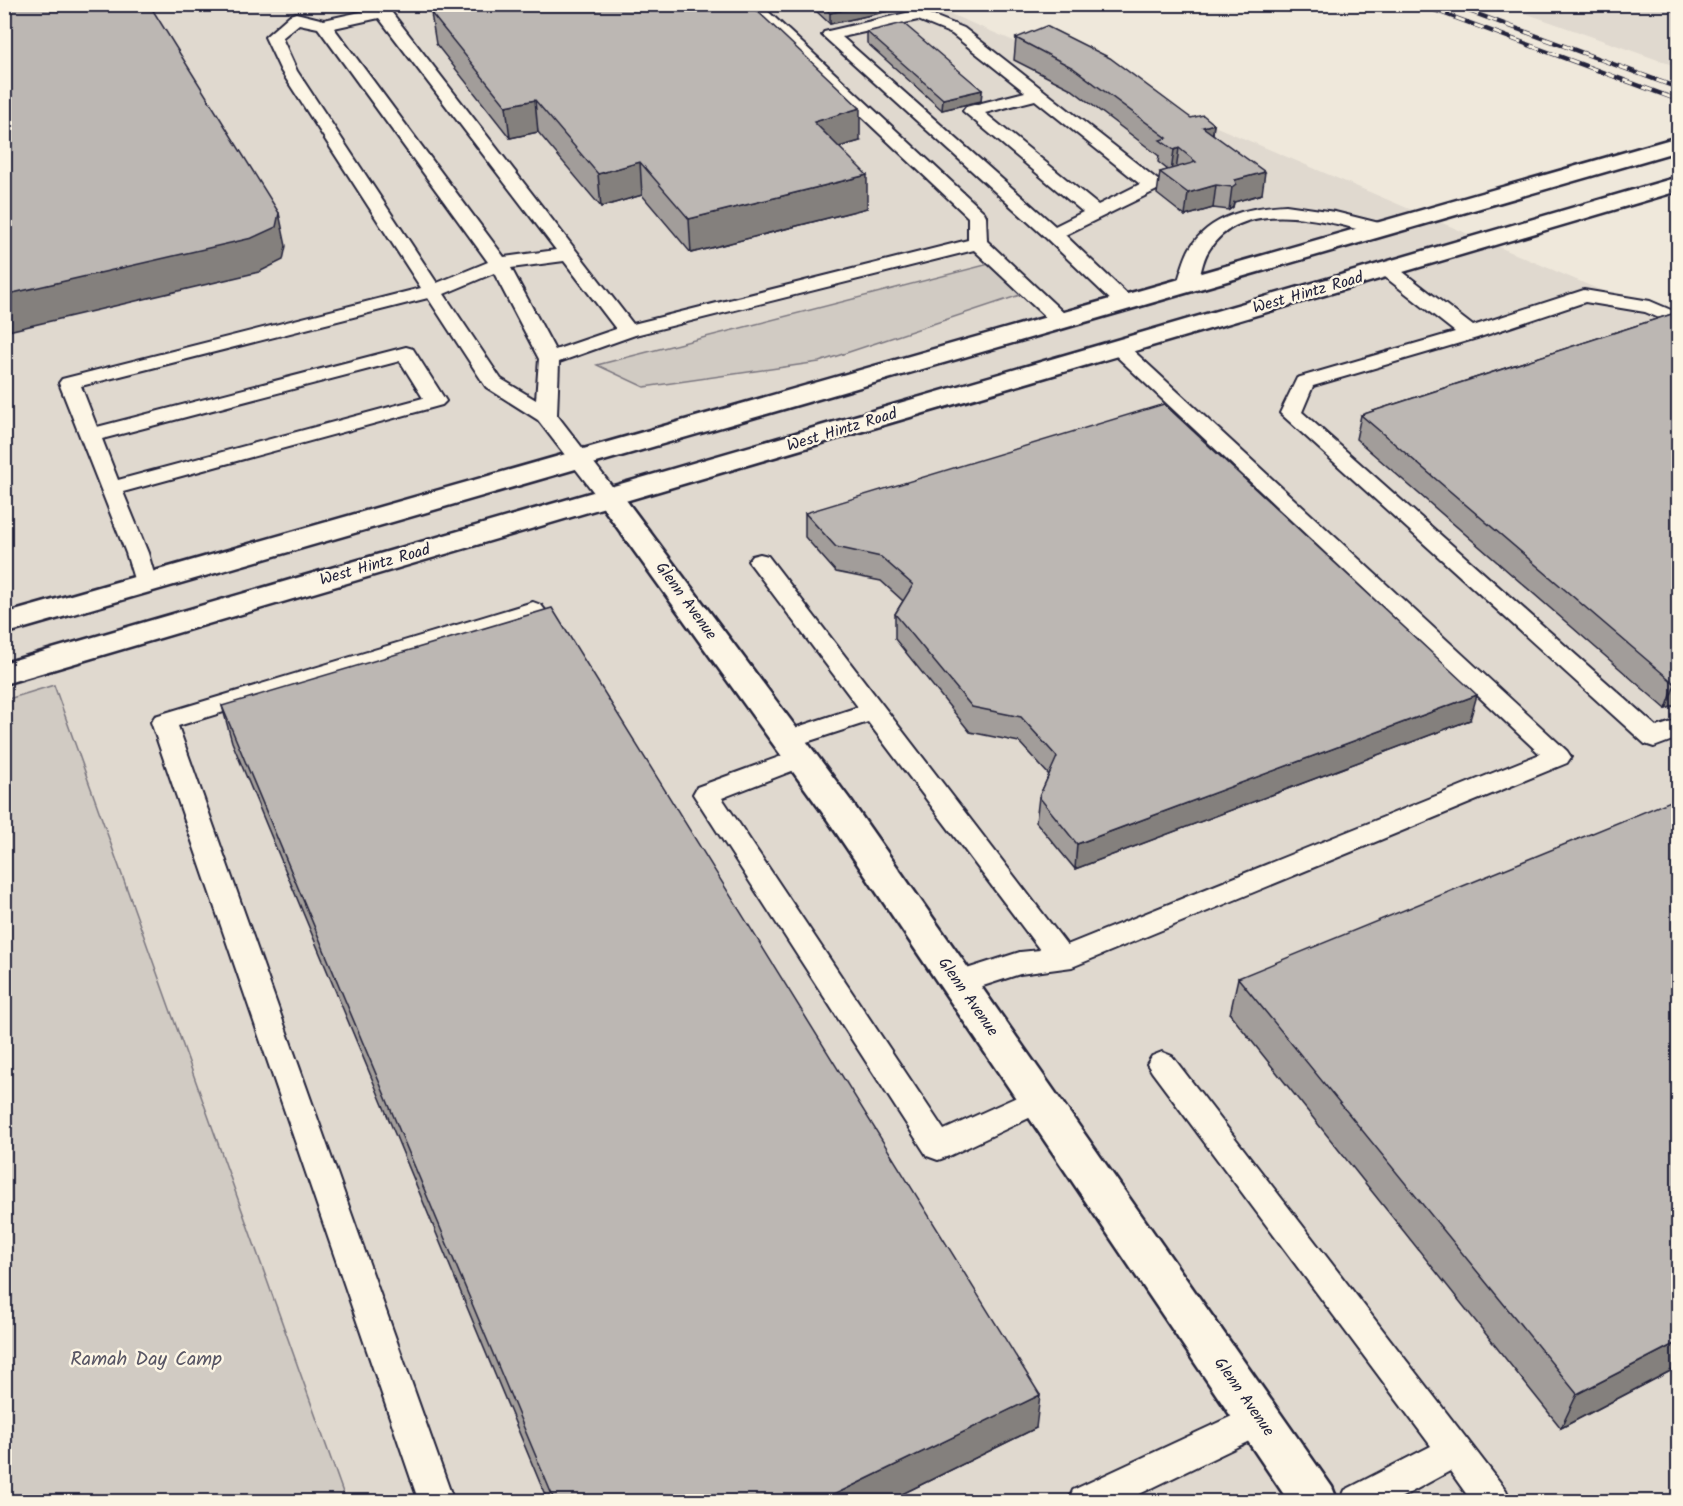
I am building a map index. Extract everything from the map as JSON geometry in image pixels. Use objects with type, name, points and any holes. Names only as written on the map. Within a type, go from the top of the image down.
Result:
[{"type":"main road","points":[[4,624],[1678,144]]},
{"type":"main road","name":"West Hintz Road","points":[[4,674],[1678,184]]},
{"type":"main road","name":"Glenn Avenue","points":[[610,498],[794,748],[1316,1502]]},
{"type":"lane","points":[[750,4],[977,216],[978,243],[1060,320]]},
{"type":"lane","points":[[546,415],[549,359],[499,264],[324,25],[291,11],[273,37],[289,71],[493,383],[546,415],[610,498]]},
{"type":"lane","points":[[324,25],[383,12],[628,331]]},
{"type":"lane","points":[[1053,234],[1153,185],[958,31],[920,15],[830,35],[1053,234],[1124,302]]},
{"type":"lane","points":[[1038,94],[972,111],[1096,213]]},
{"type":"lane","points":[[1187,284],[1201,246],[1226,224],[1250,213],[1289,211],[1336,217],[1380,229]]},
{"type":"lane","points":[[549,359],[628,331],[978,243]]},
{"type":"lane","points":[[145,584],[137,553],[69,383],[434,291],[499,264],[569,254]]},
{"type":"lane","points":[[1387,269],[1470,334]]},
{"type":"lane","points":[[1678,320],[1650,307],[1584,296],[1470,334],[1304,382],[1291,413],[1654,738],[1678,728]]},
{"type":"lane","points":[[958,983],[1020,963],[1062,959],[1558,758],[1119,348]]},
{"type":"lane","points":[[89,436],[406,353],[435,401],[110,489]]},
{"type":"lane","points":[[760,561],[1062,959]]},
{"type":"lane","points":[[437,1502],[164,722],[533,610]]},
{"type":"lane","points":[[874,711],[794,748],[706,794],[938,1147],[1039,1100]]},
{"type":"lane","points":[[1162,1064],[1494,1502]]},
{"type":"lane","points":[[1086,1502],[1260,1419]]},
{"type":"lane","points":[[1357,1502],[1455,1450]]},
{"type":"shaded area","points":[[5,5],[929,5],[1678,323],[1678,1501],[5,1502]]},
{"type":"shaded area","points":[[1502,5],[1678,5],[1678,67]]},
{"type":"green space","points":[[989,264],[1023,294],[819,362],[644,387],[597,365]]},
{"type":"green space","name":"Ramah Day Camp","points":[[54,685],[346,1501],[5,1501],[5,700]]},
{"type":"building","points":[[4,4],[149,4],[279,213],[276,227],[252,238],[4,295]]},
{"type":"building","points":[[470,4],[750,4],[860,108],[814,122],[867,175],[689,219],[640,162],[598,174],[535,100],[506,106],[431,13]]},
{"type":"building","points":[[821,4],[871,4],[830,13]]},
{"type":"building","points":[[903,23],[982,90],[943,99],[867,32]]},
{"type":"building","points":[[1046,26],[1110,58],[1191,118],[1203,115],[1214,124],[1203,127],[1265,172],[1235,180],[1236,184],[1232,187],[1216,185],[1188,193],[1160,172],[1196,162],[1179,148],[1174,150],[1160,140],[1167,138],[1073,68],[1016,38]]},
{"type":"building","points":[[1678,312],[1678,683],[1675,684],[1361,415]]},
{"type":"building","points":[[1164,404],[1477,695],[1077,844],[1039,797],[1057,757],[1021,717],[972,707],[895,614],[913,585],[881,557],[836,547],[805,513]]},
{"type":"building","points":[[552,608],[1040,1395],[819,1502],[555,1502],[222,706]]},
{"type":"building","points":[[1678,798],[1678,1342],[1577,1394],[1238,978]]},
{"type":"railway","points":[[1418,4],[1678,100]]},
{"type":"railway","points":[[1450,4],[1678,88]]}]
